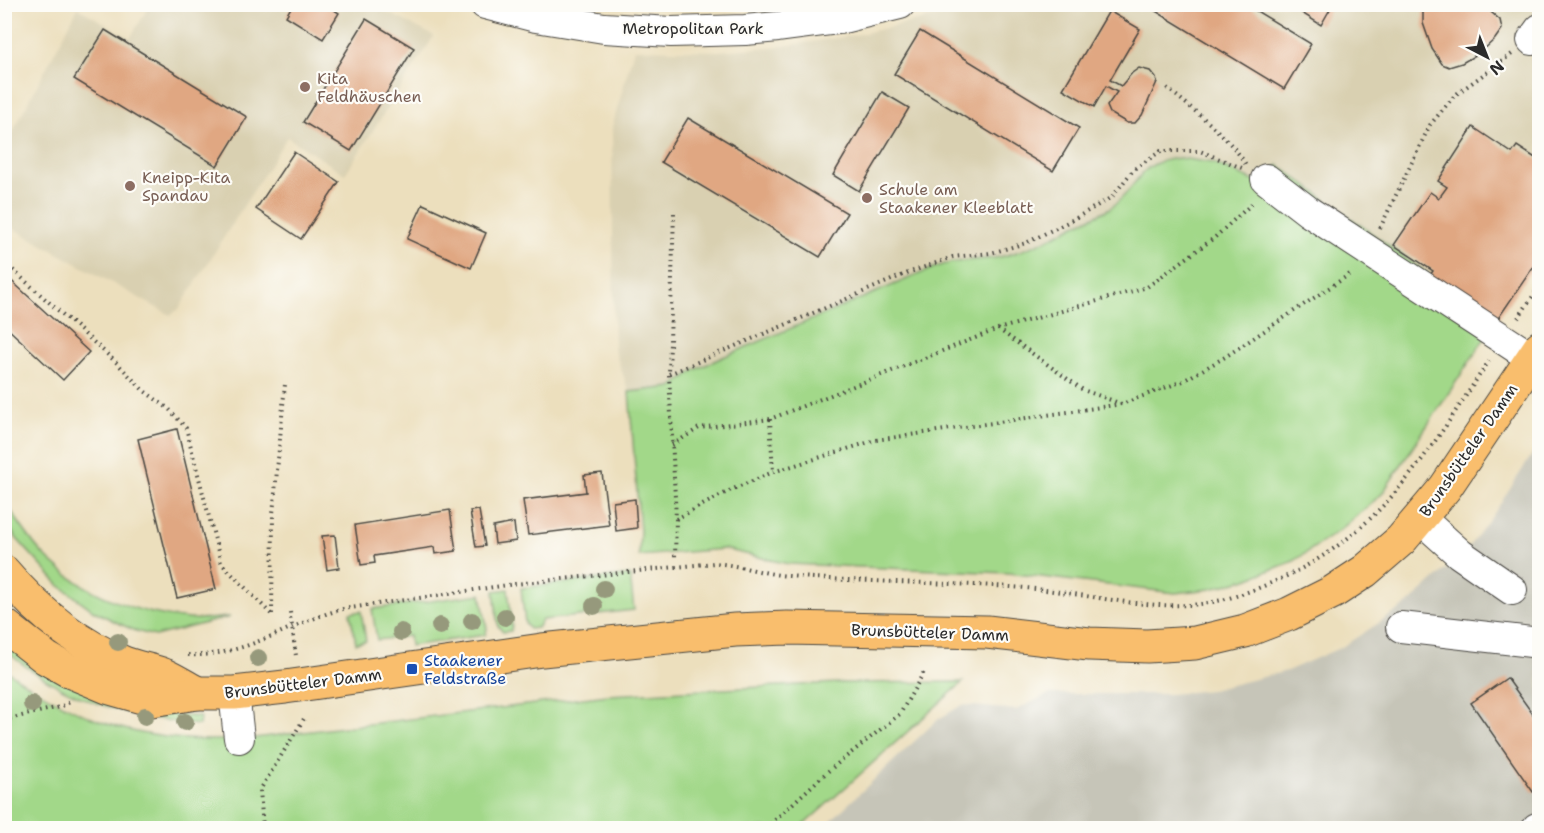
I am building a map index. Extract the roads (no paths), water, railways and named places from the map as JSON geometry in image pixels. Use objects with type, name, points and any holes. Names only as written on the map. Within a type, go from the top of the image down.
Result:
[{"type":"main road","name":"Brunsbütteler Damm","points":[[4,625],[25,643],[69,671],[110,688],[153,700],[197,693],[234,693],[285,687],[542,650],[735,630],[787,628],[987,632],[1089,644],[1147,646],[1195,643],[1245,632],[1289,614],[1333,592],[1365,571],[1421,519],[1445,488],[1536,353]]},
{"type":"main road","name":"Brunsbütteler Damm","points":[[4,572],[42,612],[85,643],[125,663],[163,675],[197,693]]},
{"type":"street","name":"Metropolitan Park","points":[[485,4],[536,17],[604,28],[670,32],[778,27],[839,19],[900,4]]},
{"type":"street","points":[[1269,182],[1309,212],[1504,340],[1536,353]]},
{"type":"street","points":[[1421,519],[1460,554],[1512,590]]},
{"type":"street","points":[[1401,627],[1539,643]]},
{"type":"street","points":[[234,693],[239,738]]},
{"type":"place","name":"Kita Feldhäuschen","points":[[305,87]]},
{"type":"place","name":"Kneipp-Kita Spandau","points":[[130,186]]},
{"type":"place","name":"Schule am Staakener Kleeblatt","points":[[867,198]]},
{"type":"place","name":"Staakener Feldstraße","points":[[412,669]]}]
